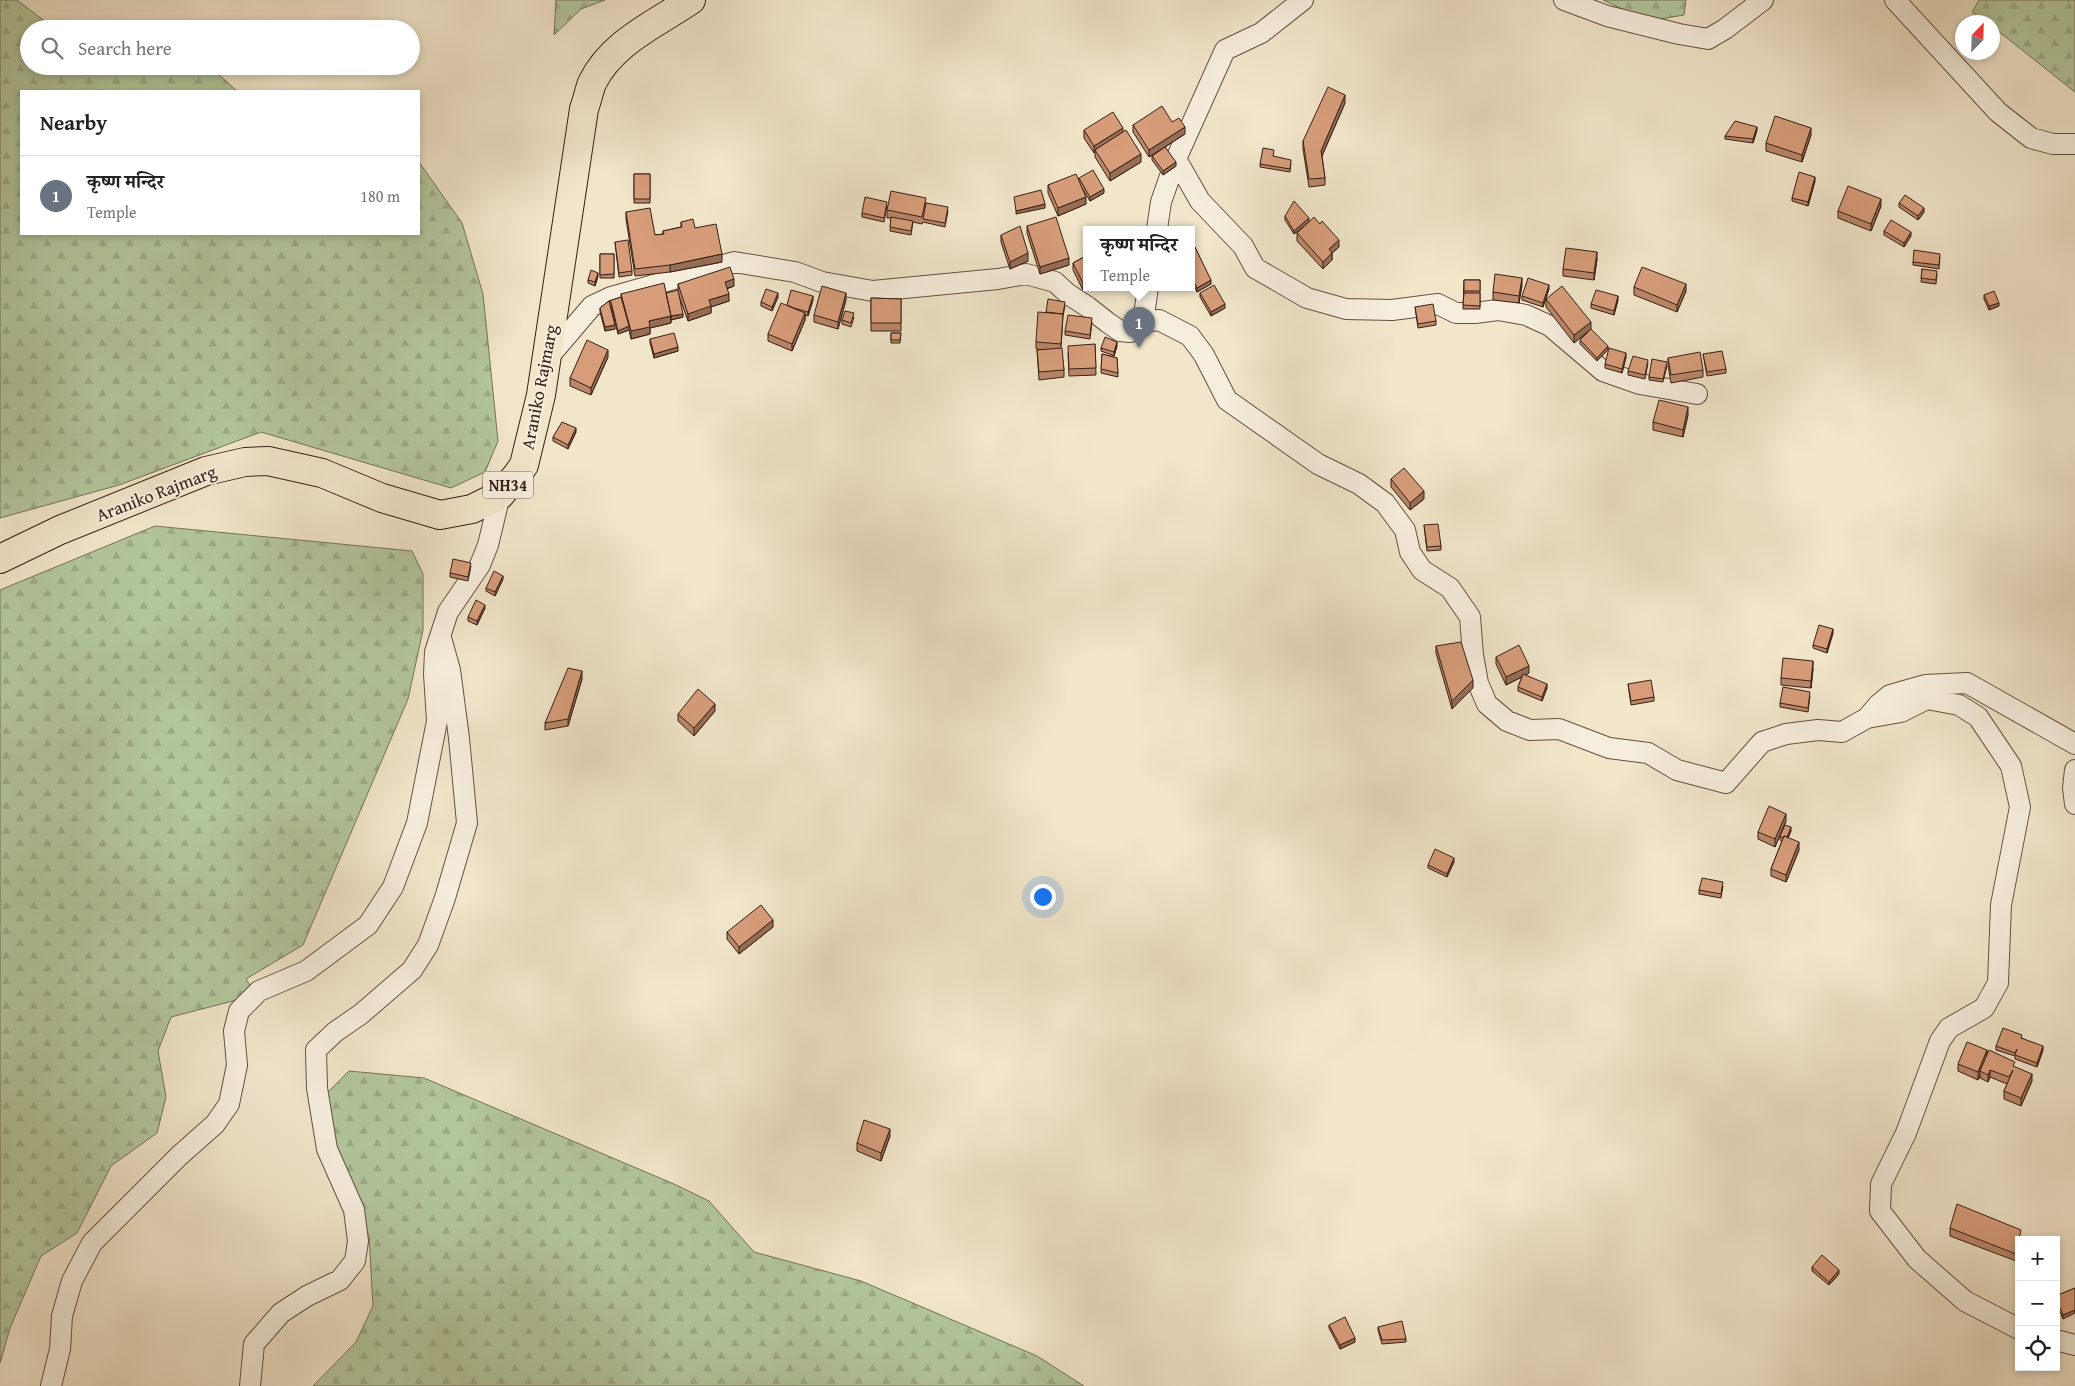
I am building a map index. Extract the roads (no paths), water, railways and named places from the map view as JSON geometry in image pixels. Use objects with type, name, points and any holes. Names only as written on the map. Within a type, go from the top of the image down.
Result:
[{"type":"highway","name":"Araniko Rajmarg","points":[[0,559],[60,530],[206,471],[245,462],[268,460],[322,473],[382,498],[440,515],[472,509],[500,495],[524,465],[541,395],[584,109],[592,84],[602,67],[633,36],[665,18],[691,0]]},
{"type":"street","points":[[1157,226],[1161,202],[1176,159],[1225,50],[1261,33],[1303,0]]},
{"type":"street","points":[[1564,0],[1607,16],[1679,34],[1708,39],[1725,29],[1763,0]]},
{"type":"street","points":[[1896,0],[2005,117],[2031,138],[2053,144],[2075,144]]},
{"type":"street","points":[[1176,159],[1200,201],[1242,246],[1255,268],[1306,298],[1346,308],[1392,310],[1438,304],[1456,313],[1498,310],[1526,315],[1550,326],[1603,371],[1640,384],[1697,394]]},
{"type":"street","points":[[546,360],[592,306],[611,297],[734,262],[795,272],[822,282],[873,291],[998,279],[1026,274],[1055,282],[1068,294],[1120,331],[1130,332],[1143,322],[1159,320],[1190,336],[1204,354],[1227,400],[1318,464],[1359,484],[1386,503],[1405,530],[1410,552],[1422,570],[1450,588],[1470,616],[1473,655],[1478,683],[1487,704],[1507,721],[1530,730],[1559,729],[1609,748],[1648,753],[1677,770],[1726,782],[1762,742],[1786,734],[1818,730],[1842,732],[1867,718],[1901,712],[1927,699],[1959,705],[1978,717],[2011,766],[2020,807],[2001,905],[1998,983],[1984,1008],[1949,1028],[1940,1041],[1906,1133],[1881,1184],[1880,1211],[1917,1259],[1965,1301],[2015,1327]]},
{"type":"street","points":[[1143,322],[1147,291]]},
{"type":"street","points":[[51,1386],[60,1349],[62,1316],[72,1281],[92,1243],[179,1156],[215,1124],[229,1104],[237,1065],[234,1031],[239,1011],[259,991],[306,971],[368,925],[393,887],[417,822],[437,721],[434,674],[435,652],[448,612],[480,565],[488,545],[500,495]]},
{"type":"street","points":[[250,1386],[254,1344],[281,1312],[307,1296],[340,1280],[355,1261],[358,1241],[354,1210],[326,1149],[317,1088],[316,1050],[335,1032],[361,1014],[412,970],[428,945],[445,898],[467,822],[450,670],[440,636]]},
{"type":"street","points":[[1867,718],[1878,705],[1890,696],[1925,685],[1967,683],[2075,744]]},
{"type":"street","points":[[2075,770],[2073,788],[2075,804]]},
{"type":"street","points":[[2060,1341],[2075,1345]]},
{"type":"place","name":"कृष्ण मन्दिर","points":[[1139,348]]}]
